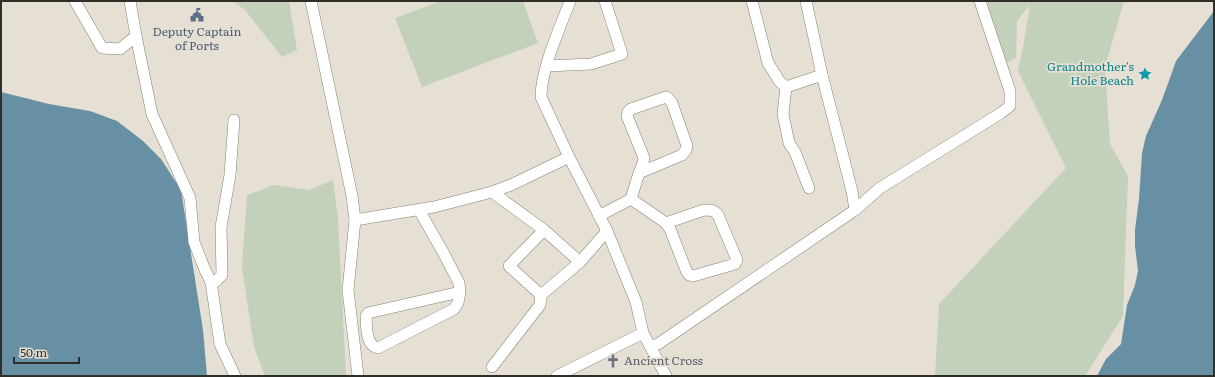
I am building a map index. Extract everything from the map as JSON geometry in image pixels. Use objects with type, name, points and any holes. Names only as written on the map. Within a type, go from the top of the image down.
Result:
[{"type":"street","points":[[75,1],[102,48],[120,49],[136,36]]},
{"type":"street","points":[[130,1],[152,114],[190,198],[194,242],[204,270],[211,282],[220,344],[235,376]]},
{"type":"street","points":[[311,1],[352,196],[355,220],[348,290],[358,376]]},
{"type":"street","points":[[570,1],[547,66],[541,89],[541,98],[607,231],[636,302],[643,332],[666,376]]},
{"type":"street","points":[[547,66],[591,64],[622,54],[605,1]]},
{"type":"street","points":[[752,1],[768,63],[780,82],[786,87]]},
{"type":"street","points":[[806,1],[822,75],[852,191],[855,210]]},
{"type":"street","points":[[651,346],[658,344],[855,210],[880,188],[1002,113],[1010,106],[1010,92],[980,1]]},
{"type":"street","points":[[786,87],[822,75]]},
{"type":"street","points":[[786,87],[783,114],[789,143],[795,152],[809,188]]},
{"type":"street","points":[[599,216],[631,199],[639,173],[643,164],[644,158],[627,116],[628,112],[631,109],[666,97],[672,103],[687,146],[686,150],[682,155],[639,173]]},
{"type":"street","points":[[211,282],[216,281],[222,275],[221,227],[230,175],[234,120]]},
{"type":"street","points":[[355,220],[434,208],[492,192],[511,185],[569,157]]},
{"type":"street","points":[[492,192],[544,230],[580,262]]},
{"type":"street","points":[[631,199],[666,223],[670,229],[686,270],[690,275],[694,276],[735,264],[737,260],[718,215],[715,212],[704,210],[666,223]]},
{"type":"street","points":[[419,210],[456,275],[460,292],[458,303],[454,308],[378,348],[373,347],[369,342],[366,316],[368,313],[374,310],[460,292]]},
{"type":"street","points":[[541,295],[509,266],[544,230]]},
{"type":"street","points":[[492,367],[540,305],[541,295],[580,262],[607,231]]},
{"type":"street","points":[[557,376],[643,332]]},
{"type":"green space","points":[[233,1],[289,1],[297,50],[282,57],[245,10]]},
{"type":"green space","points":[[441,1],[523,1],[538,43],[422,87],[395,18]]},
{"type":"green space","points":[[986,1],[1124,1],[1105,67],[1110,144],[1128,176],[1123,316],[1085,376],[935,376],[939,304],[1066,168],[1018,71],[1030,5],[1017,21],[1016,58],[1006,63]]},
{"type":"green space","points":[[333,180],[338,219],[346,376],[265,376],[254,347],[242,267],[247,195],[274,185],[309,190]]},
{"type":"water","points":[[1214,11],[1214,376],[1097,376],[1106,359],[1121,344],[1127,305],[1135,285],[1138,271],[1135,230],[1142,153],[1146,136],[1162,100],[1176,61]]},
{"type":"water","points":[[1,92],[49,104],[90,111],[117,121],[143,141],[161,159],[181,190],[203,330],[207,376],[1,376]]},
{"type":"place","name":"Deputy Captain of Ports","points":[[197,15]]},
{"type":"place","name":"Grandmother's Hole Beach","points":[[1145,74]]},
{"type":"place","name":"Ancient Cross","points":[[613,361]]}]
